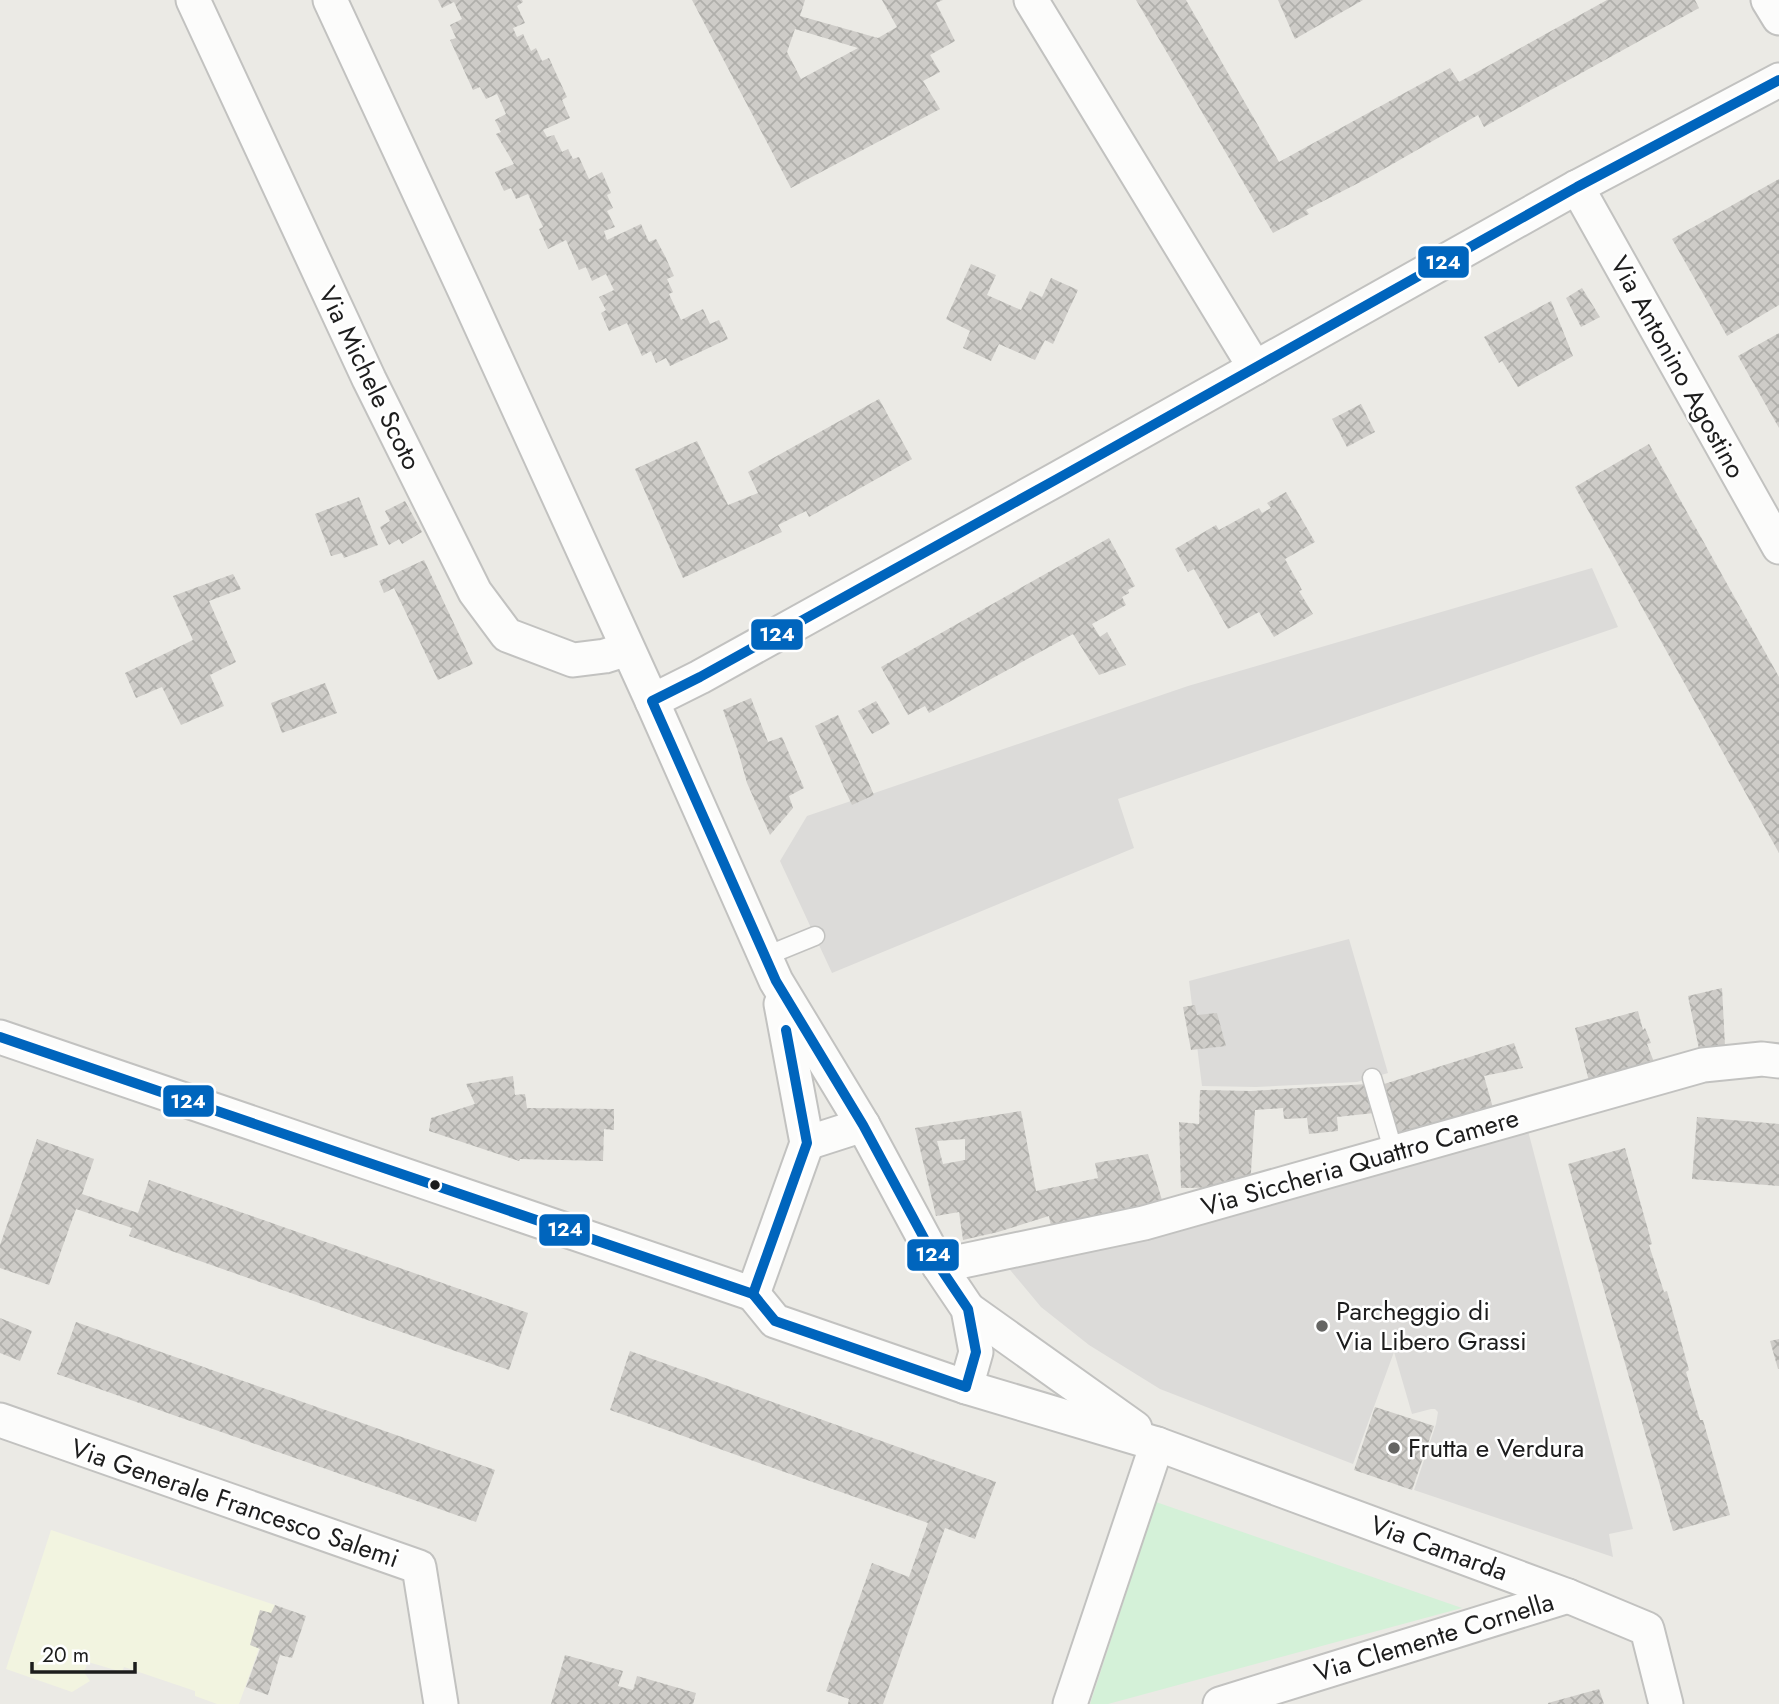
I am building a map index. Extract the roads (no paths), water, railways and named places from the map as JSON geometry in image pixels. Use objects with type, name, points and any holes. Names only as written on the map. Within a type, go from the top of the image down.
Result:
[{"type":"street","name":"Via Michele Scoto","points":[[193,0],[369,379],[475,592],[507,635],[573,660],[604,656],[627,649]]},
{"type":"street","points":[[330,0],[465,290],[771,969],[863,1125],[939,1266],[968,1309],[1157,1444]]},
{"type":"street","points":[[1031,0],[1255,368]]},
{"type":"street","points":[[1768,0],[1779,18]]},
{"type":"street","points":[[652,701],[1045,486],[1577,187],[1779,80]]},
{"type":"street","name":"Via Antonino Agostino","points":[[1577,187],[1779,547]]},
{"type":"street","points":[[753,1294],[807,1143],[771,969]]},
{"type":"street","points":[[0,1037],[753,1294],[775,1321],[966,1387],[1157,1444]]},
{"type":"street","name":"Via Siccheria Quattro Camere","points":[[939,1266],[1144,1223],[1703,1065],[1762,1059],[1779,1061]]},
{"type":"street","points":[[807,1143],[863,1125]]},
{"type":"street","points":[[966,1387],[976,1352],[968,1309]]},
{"type":"street","name":"Via Generale Francesco Salemi","points":[[0,1420],[419,1567],[441,1704]]},
{"type":"street","points":[[1070,1704],[1157,1444]]},
{"type":"street","name":"Via Camarda","points":[[1157,1444],[1568,1596],[1647,1629],[1666,1704]]},
{"type":"street","name":"Via Clemente Cornella","points":[[1220,1704],[1568,1596]]},
{"type":"lane","points":[[771,969],[815,936]]},
{"type":"lane","points":[[1372,1078],[1394,1153]]},
{"type":"place","name":"Parcheggio di Via Libero Grassi","points":[[1322,1326]]},
{"type":"place","name":"Frutta e Verdura","points":[[1394,1448]]}]
